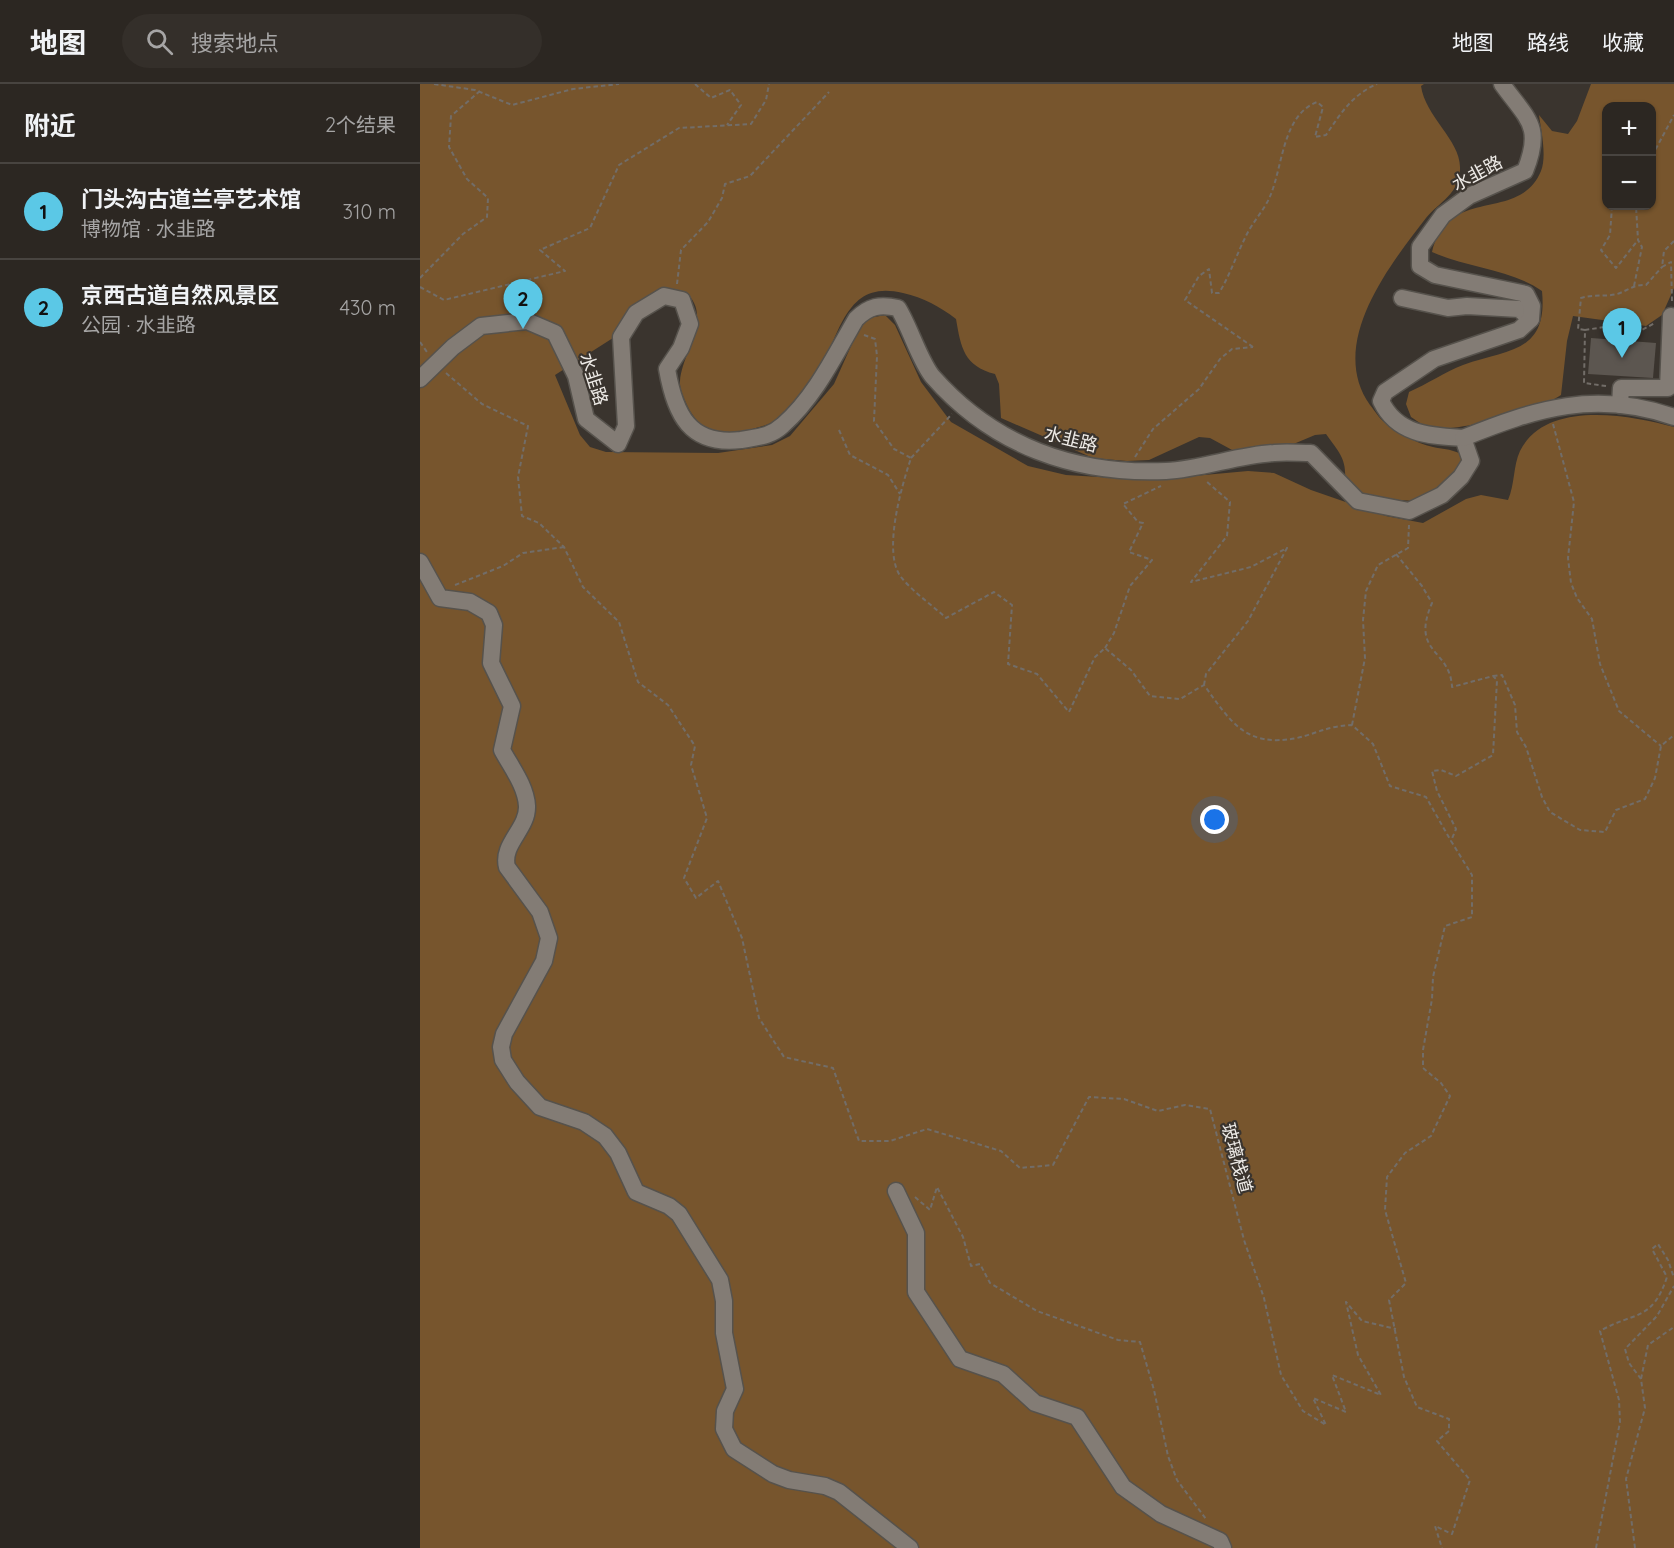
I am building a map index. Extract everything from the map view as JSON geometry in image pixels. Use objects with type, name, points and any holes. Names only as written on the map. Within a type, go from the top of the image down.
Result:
[{"type":"street","name":"水韭路","points":[[1502,84],[1529,122],[1535,140],[1525,171],[1469,196],[1443,215],[1419,247],[1419,266],[1435,275],[1526,294],[1532,306],[1531,319]]},
{"type":"street","name":"水韭路","points":[[420,379],[434,363],[481,326],[527,321],[555,333],[576,376],[586,419],[618,444],[626,426],[621,336],[636,312],[664,296],[682,300],[690,324],[681,348],[667,369],[671,393],[686,423],[702,437],[721,442],[764,438],[783,426],[807,400],[865,310],[883,304],[898,308],[931,375],[989,426],[1021,446],[1063,460],[1128,470],[1168,471],[1274,453],[1311,453],[1358,501],[1409,511]]},
{"type":"street","points":[[1402,298],[1448,308],[1467,306],[1519,309],[1531,319],[1519,330],[1434,359],[1385,392],[1381,401],[1387,413],[1399,424],[1423,436],[1463,438],[1521,414],[1588,403],[1643,406],[1674,417]]},
{"type":"street","points":[[1620,405],[1620,388],[1668,388],[1671,316]]},
{"type":"street","points":[[1409,511],[1442,495],[1461,477],[1471,461],[1463,438]]},
{"type":"street","points":[[420,562],[440,598],[470,602],[489,613],[494,625],[491,663],[512,706],[502,750],[523,788],[527,807],[506,852],[505,860],[507,867],[540,912],[549,938],[544,961],[504,1034],[501,1047],[503,1060],[540,1107],[584,1122],[605,1136],[618,1153],[636,1192],[669,1206],[678,1214],[712,1263],[720,1280],[724,1301],[724,1333],[735,1389],[725,1412],[724,1429],[734,1449],[789,1480],[825,1486],[839,1492],[910,1548]]},
{"type":"street","points":[[903,1193],[916,1233],[916,1292],[960,1359],[1003,1374],[1035,1402],[1077,1417],[1123,1487],[1161,1514],[1222,1545]]},
{"type":"path","points":[[434,84],[480,92],[512,105],[573,89],[619,84]]},
{"type":"path","points":[[695,84],[711,98],[730,90],[741,105],[726,126]]},
{"type":"path","points":[[420,287],[444,300],[565,272],[540,250],[590,228],[619,165],[678,128],[751,124],[766,100],[769,84]]},
{"type":"path","points":[[1128,470],[1153,429],[1199,389],[1220,359],[1232,349],[1253,347],[1185,300],[1199,276],[1209,269],[1212,293],[1219,293],[1225,284],[1246,236],[1272,192],[1296,118],[1306,106],[1317,102],[1323,107],[1315,137],[1326,135],[1348,103],[1361,91],[1377,84]]},
{"type":"path","points":[[420,278],[463,234],[487,217],[488,198],[467,180],[449,147],[451,116],[480,92]]},
{"type":"path","points":[[675,299],[681,250],[708,222],[722,198],[724,184],[750,176],[829,92]]},
{"type":"path","points":[[1656,149],[1674,115]]},
{"type":"path","points":[[1612,210],[1610,235],[1600,250],[1616,267],[1638,240]]},
{"type":"path","points":[[1634,286],[1641,258],[1636,210]]},
{"type":"path","points":[[1662,267],[1664,251],[1674,241]]},
{"type":"path","points":[[1671,262],[1671,316],[1636,333],[1620,333],[1604,327],[1578,329],[1581,298],[1594,294],[1616,294],[1634,286],[1646,285],[1662,267],[1671,262]]},
{"type":"path","points":[[850,330],[875,339],[877,356],[874,421],[894,449],[911,458]]},
{"type":"path","points":[[1585,330],[1584,384],[1620,388]]},
{"type":"path","points":[[420,342],[434,363],[482,404],[528,426],[518,477],[522,516],[539,523],[564,547]]},
{"type":"path","points":[[961,403],[911,458],[900,494],[893,551],[900,576],[946,618],[994,592],[1007,601],[1012,605],[1008,664],[1037,674],[1070,712],[1095,657],[1105,648],[1114,633],[1130,586],[1152,560],[1129,552],[1143,523],[1138,522],[1123,504],[1161,488],[1168,471]]},
{"type":"path","points":[[1549,410],[1574,502],[1568,558],[1571,583],[1577,598],[1592,619],[1600,664],[1619,711],[1661,746]]},
{"type":"path","points":[[839,430],[850,455],[888,475],[900,494]]},
{"type":"path","points":[[1186,468],[1195,471],[1230,502],[1227,536],[1191,582],[1251,567],[1287,548],[1248,621],[1206,674],[1204,685],[1232,723],[1261,741],[1298,738],[1329,726],[1352,725],[1373,744],[1390,786],[1426,797],[1472,875],[1472,917],[1445,926],[1433,977],[1432,999],[1423,1050],[1423,1068],[1440,1083],[1450,1096],[1431,1136],[1405,1153],[1387,1177],[1385,1210],[1406,1283],[1389,1300],[1404,1377],[1417,1407],[1449,1419],[1449,1431],[1437,1441],[1470,1480],[1452,1534],[1435,1526],[1442,1548]]},
{"type":"path","points":[[1352,725],[1365,658],[1363,620],[1366,591],[1378,565],[1408,548],[1409,511]]},
{"type":"path","points":[[440,598],[459,581],[503,566],[523,553],[564,547]]},
{"type":"path","name":"玻璃栈道","points":[[564,547],[583,587],[619,622],[638,682],[668,705],[695,746],[692,765],[707,818],[684,878],[696,898],[718,881],[742,938],[759,1018],[784,1057],[833,1068],[859,1141],[890,1141],[927,1129],[1001,1150],[1020,1168],[1053,1165],[1089,1096],[1124,1099],[1158,1111],[1185,1105],[1210,1109],[1244,1240],[1264,1298],[1281,1375],[1303,1411],[1326,1425],[1313,1398],[1346,1412],[1332,1376],[1381,1395],[1358,1355],[1346,1302],[1362,1321],[1396,1329]]},
{"type":"path","points":[[1396,555],[1422,586],[1432,603],[1425,620],[1425,639],[1451,675],[1452,687],[1502,675],[1515,705],[1517,732],[1526,747],[1542,797],[1550,812],[1580,830],[1605,832],[1616,810],[1645,799],[1655,778],[1661,746],[1674,735]]},
{"type":"path","points":[[1105,648],[1131,670],[1150,696],[1180,699],[1204,685]]},
{"type":"path","points":[[1451,841],[1456,829],[1437,791],[1432,771],[1441,770],[1456,776],[1493,755],[1497,680],[1493,676]]},
{"type":"path","points":[[903,1193],[930,1210],[938,1187],[963,1237],[971,1266],[980,1264],[990,1283],[1038,1311],[1081,1329],[1118,1340],[1140,1342],[1174,1472],[1222,1545]]},
{"type":"path","points":[[1596,1548],[1620,1422],[1619,1400],[1602,1349],[1600,1331],[1614,1323],[1648,1311],[1661,1295],[1666,1277],[1652,1250],[1658,1244],[1668,1260],[1674,1278]]},
{"type":"path","points":[[1641,1379],[1629,1363],[1625,1349],[1657,1317],[1674,1286]]},
{"type":"path","points":[[1635,1548],[1626,1479],[1645,1408],[1641,1379],[1648,1345],[1674,1327]]},
{"type":"shaded area","points":[[420,84],[1424,84],[1421,86],[1429,108],[1449,137],[1458,157],[1460,167],[1457,184],[1426,218],[1381,282],[1368,307],[1359,332],[1355,357],[1359,381],[1370,405],[1382,420],[1401,434],[1420,443],[1459,453],[1464,462],[1437,488],[1415,501],[1352,497],[1344,489],[1345,472],[1342,459],[1326,434],[1315,435],[1284,448],[1234,451],[1210,438],[1199,437],[1149,460],[1093,458],[1001,418],[999,384],[995,374],[985,371],[970,361],[962,347],[956,319],[931,303],[903,293],[884,291],[869,294],[858,301],[848,312],[817,375],[786,413],[777,420],[740,432],[728,434],[711,431],[701,426],[683,396],[680,385],[682,370],[697,323],[697,312],[693,301],[685,292],[555,375],[580,435],[590,447],[606,452],[718,453],[772,445],[790,436],[834,384],[860,326],[869,318],[885,315],[895,325],[921,382],[951,422],[1028,466],[1066,475],[1149,480],[1248,471],[1274,473],[1311,490],[1386,516],[1423,523],[1466,499],[1481,495],[1508,500],[1520,451],[1532,435],[1549,424],[1569,417],[1590,415],[1635,418],[1674,427],[1674,1548],[420,1548]]},
{"type":"shaded area","points":[[1591,84],[1674,84],[1674,288],[1662,315],[1646,326],[1573,316],[1567,341],[1561,395],[1536,407],[1498,419],[1444,429],[1424,425],[1411,417],[1406,404],[1409,392],[1463,365],[1510,351],[1522,345],[1532,337],[1539,326],[1542,311],[1542,291],[1530,284],[1503,273],[1432,252],[1441,231],[1453,218],[1468,210],[1501,202],[1531,187],[1541,171],[1544,158],[1539,115],[1552,131],[1568,134],[1577,121]]},
{"type":"building","points":[[1591,338],[1656,343],[1653,378],[1588,374]]},
{"type":"place","name":"京西古道自然风景区","points":[[523,329]]},
{"type":"place","name":"门头沟古道兰亭艺术馆","points":[[1622,358]]}]
